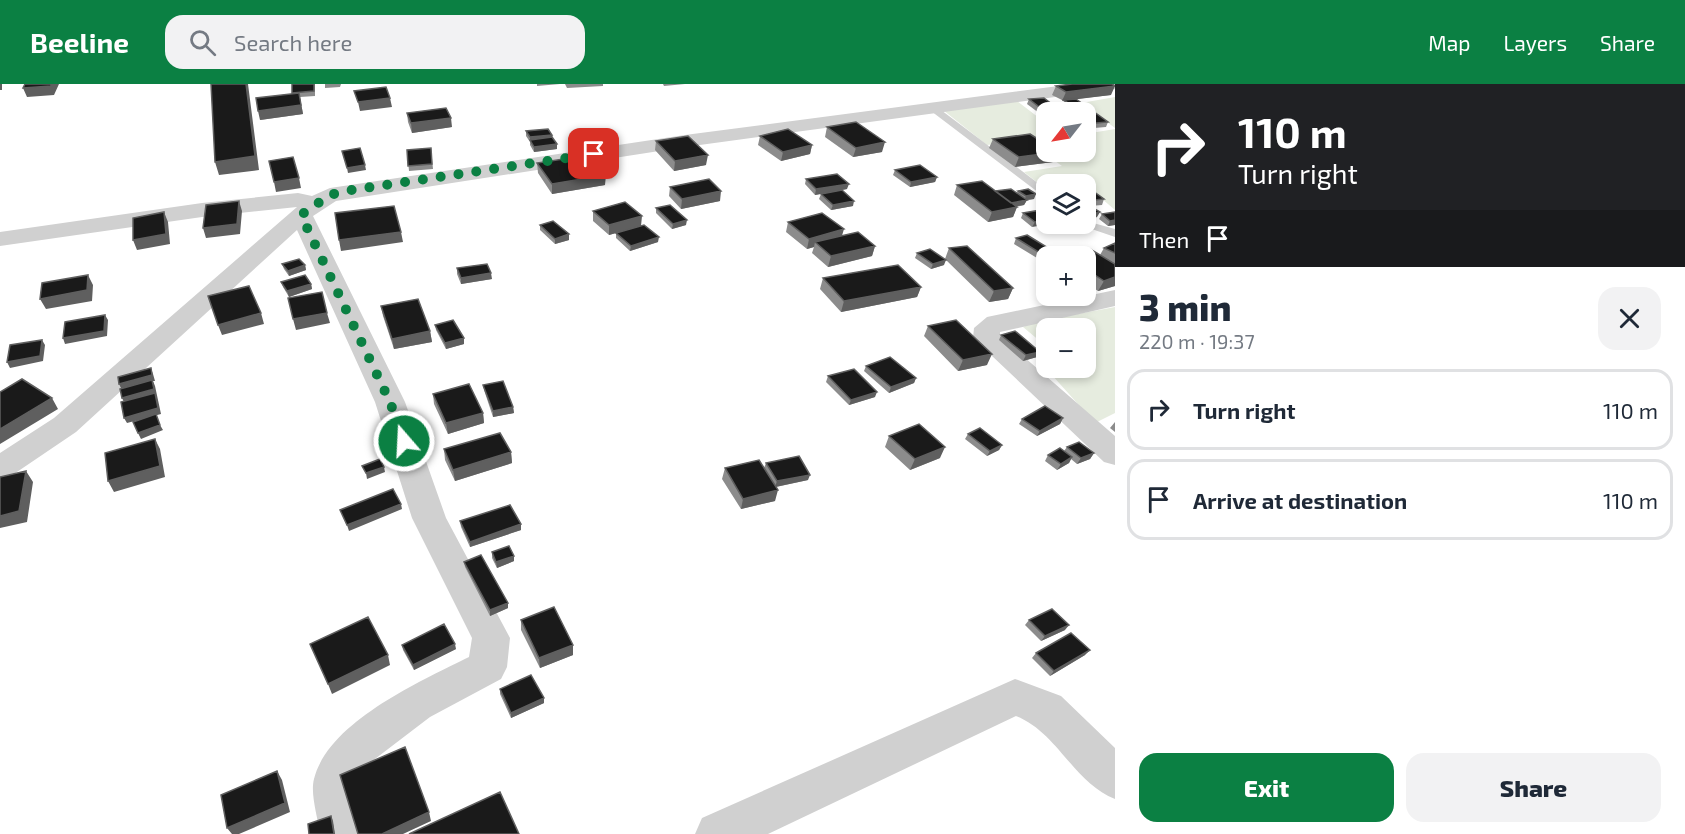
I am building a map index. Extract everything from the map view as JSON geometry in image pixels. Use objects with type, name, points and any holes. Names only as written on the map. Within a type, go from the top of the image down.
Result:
[{"type":"street","points":[[0,468],[65,425],[308,209],[330,195],[685,141],[1115,84]]},
{"type":"street","points":[[0,239],[202,210],[298,200],[308,209],[390,402],[429,518],[491,638],[487,667],[416,704],[356,748],[335,781],[343,834]]},
{"type":"street","points":[[1115,298],[996,323],[987,328],[987,338],[1115,454]]},
{"type":"street","points":[[718,834],[1015,697],[1047,709],[1115,778]]},
{"type":"lane","points":[[934,109],[1036,188]]},
{"type":"lane","points":[[1096,228],[1115,233]]},
{"type":"shaded area","points":[[1115,97],[1115,128],[1096,114],[1096,102],[1087,102]]},
{"type":"shaded area","points":[[1017,101],[1036,116],[1036,147],[1026,140],[987,145],[943,110]]},
{"type":"shaded area","points":[[1115,129],[1115,210],[1096,194],[1096,174],[1036,174],[1036,181],[1024,172],[1062,166],[1056,162],[1096,162],[1096,132]]},
{"type":"shaded area","points":[[1115,307],[1115,413],[1095,423],[1055,378],[1096,378],[1096,318],[1056,318]]},
{"type":"shaded area","points":[[1036,322],[1036,338],[1023,327]]},
{"type":"building","points":[[25,84],[51,84],[51,86],[23,88]]},
{"type":"building","points":[[211,84],[246,84],[255,156],[215,162]]},
{"type":"building","points":[[292,84],[314,84],[314,91],[292,93]]},
{"type":"building","points":[[1112,84],[1115,86],[1066,92],[1056,86]]},
{"type":"building","points":[[386,87],[390,98],[358,102],[354,91]]},
{"type":"building","points":[[299,93],[301,105],[258,111],[256,98]]},
{"type":"building","points":[[1044,98],[1049,102],[1036,102],[1036,104],[1029,99]]},
{"type":"building","points":[[1076,99],[1080,102],[1067,102],[1064,100]]},
{"type":"building","points":[[446,108],[451,118],[411,123],[407,113]]},
{"type":"building","points":[[1096,113],[1108,122],[1096,123]]},
{"type":"building","points":[[856,122],[885,142],[856,148],[827,127]]},
{"type":"building","points":[[548,129],[552,135],[530,137],[526,131]]},
{"type":"building","points":[[788,129],[812,145],[783,152],[760,136]]},
{"type":"building","points":[[1030,134],[1036,138],[1036,155],[1019,157],[993,139]]},
{"type":"building","points":[[688,136],[708,155],[675,161],[656,141]]},
{"type":"building","points":[[552,137],[557,144],[534,147],[530,140]]},
{"type":"building","points":[[360,148],[365,165],[347,168],[342,151]]},
{"type":"building","points":[[431,148],[432,164],[408,166],[407,150]]},
{"type":"building","points":[[590,155],[606,175],[552,184],[537,163]]},
{"type":"building","points":[[293,157],[299,178],[274,182],[269,161]]},
{"type":"building","points":[[920,165],[937,177],[911,182],[895,170]]},
{"type":"building","points":[[837,174],[849,184],[816,189],[806,179]]},
{"type":"building","points":[[709,179],[721,191],[682,199],[670,187]]},
{"type":"building","points":[[982,181],[1017,207],[992,212],[957,185]]},
{"type":"building","points":[[1011,189],[1027,200],[1011,203],[995,191]]},
{"type":"building","points":[[1028,189],[1036,194],[1026,196],[1018,191]]},
{"type":"building","points":[[842,190],[854,201],[833,205],[821,194]]},
{"type":"building","points":[[1096,193],[1104,199],[1096,200]]},
{"type":"building","points":[[239,201],[237,224],[203,228],[206,205]]},
{"type":"building","points":[[625,202],[642,216],[609,225],[593,211]]},
{"type":"building","points":[[670,205],[687,220],[673,224],[656,208]]},
{"type":"building","points":[[394,206],[401,232],[339,240],[335,213]]},
{"type":"building","points":[[1036,211],[1036,222],[1035,222],[1023,213]]},
{"type":"building","points":[[164,212],[166,234],[133,240],[133,218]]},
{"type":"building","points":[[1115,212],[1115,220],[1110,221],[1102,214]]},
{"type":"building","points":[[822,213],[844,229],[809,239],[788,222]]},
{"type":"building","points":[[553,221],[569,234],[555,239],[540,225]]},
{"type":"building","points":[[644,225],[659,237],[631,246],[616,233]]},
{"type":"building","points":[[858,232],[875,246],[831,256],[815,242]]},
{"type":"building","points":[[1027,235],[1045,246],[1036,246],[1036,250],[1016,238]]},
{"type":"building","points":[[1115,243],[1115,253],[1104,248]]},
{"type":"building","points":[[967,246],[1013,288],[994,291],[949,248]]},
{"type":"building","points":[[930,249],[946,260],[933,264],[917,253]]},
{"type":"building","points":[[1096,253],[1115,264],[1115,277],[1104,281],[1096,276]]},
{"type":"building","points":[[299,259],[305,265],[288,271],[282,264]]},
{"type":"building","points":[[487,264],[491,273],[461,278],[457,268]]},
{"type":"building","points":[[898,265],[921,287],[844,301],[823,278]]},
{"type":"building","points":[[88,275],[87,290],[40,299],[42,283]]},
{"type":"building","points":[[305,275],[311,284],[287,291],[281,282]]},
{"type":"building","points":[[249,286],[261,313],[218,325],[208,296]]},
{"type":"building","points":[[322,292],[327,313],[293,319],[288,298]]},
{"type":"building","points":[[418,299],[430,331],[392,339],[381,306]]},
{"type":"building","points":[[105,315],[104,331],[63,338],[65,322]]},
{"type":"building","points":[[453,320],[464,338],[445,343],[435,325]]},
{"type":"building","points":[[956,320],[992,354],[963,360],[928,326]]},
{"type":"building","points":[[1015,331],[1036,349],[1036,353],[1026,355],[1001,335]]},
{"type":"building","points":[[42,340],[40,356],[7,362],[10,345]]},
{"type":"building","points":[[890,357],[916,378],[891,387],[866,366]]},
{"type":"building","points":[[151,368],[152,375],[119,384],[118,377]]},
{"type":"building","points":[[854,369],[877,392],[851,400],[828,376]]},
{"type":"building","points":[[22,379],[52,398],[0,429],[0,392]]},
{"type":"building","points":[[152,380],[154,389],[122,398],[120,389]]},
{"type":"building","points":[[503,381],[513,407],[493,411],[483,385]]},
{"type":"building","points":[[469,384],[483,413],[446,423],[433,394]]},
{"type":"building","points":[[155,393],[158,408],[124,418],[121,402]]},
{"type":"building","points":[[1045,406],[1063,418],[1040,431],[1022,419]]},
{"type":"building","points":[[156,414],[160,425],[138,433],[133,422]]},
{"type":"building","points":[[919,424],[945,447],[915,459],[889,436]]},
{"type":"building","points":[[980,428],[1002,445],[990,451],[968,434]]},
{"type":"building","points":[[500,433],[511,452],[453,470],[444,449]]},
{"type":"building","points":[[155,439],[160,466],[108,481],[105,453]]},
{"type":"building","points":[[1079,442],[1094,453],[1081,458],[1067,447]]},
{"type":"building","points":[[1060,448],[1072,457],[1061,464],[1048,455]]},
{"type":"building","points":[[799,456],[810,475],[777,481],[766,463]]},
{"type":"building","points":[[380,459],[384,467],[366,473],[362,466]]},
{"type":"building","points":[[759,460],[778,490],[743,499],[725,468]]},
{"type":"building","points":[[26,471],[19,511],[0,516],[0,477]]},
{"type":"building","points":[[393,489],[401,504],[347,525],[340,510]]},
{"type":"building","points":[[510,505],[521,524],[470,542],[460,521]]},
{"type":"building","points":[[509,546],[514,556],[496,562],[492,552]]},
{"type":"building","points":[[481,555],[508,603],[490,610],[464,562]]},
{"type":"building","points":[[554,607],[573,645],[539,658],[521,620]]},
{"type":"building","points":[[1052,609],[1069,625],[1045,636],[1029,620]]},
{"type":"building","points":[[368,617],[388,655],[328,684],[310,644]]},
{"type":"building","points":[[444,624],[455,644],[413,665],[402,645]]},
{"type":"building","points":[[1071,633],[1090,650],[1054,671],[1036,653]]},
{"type":"building","points":[[531,675],[544,698],[511,713],[500,689]]},
{"type":"building","points":[[405,747],[429,812],[382,834],[358,834],[340,775]]},
{"type":"building","points":[[277,771],[285,803],[227,828],[221,795]]},
{"type":"building","points":[[500,792],[519,834],[409,834]]},
{"type":"building","points":[[331,816],[334,834],[309,834],[308,824]]},
{"type":"route","points":[[404,441],[390,402],[301,215],[315,203],[330,195],[345,191],[594,154]]}]
